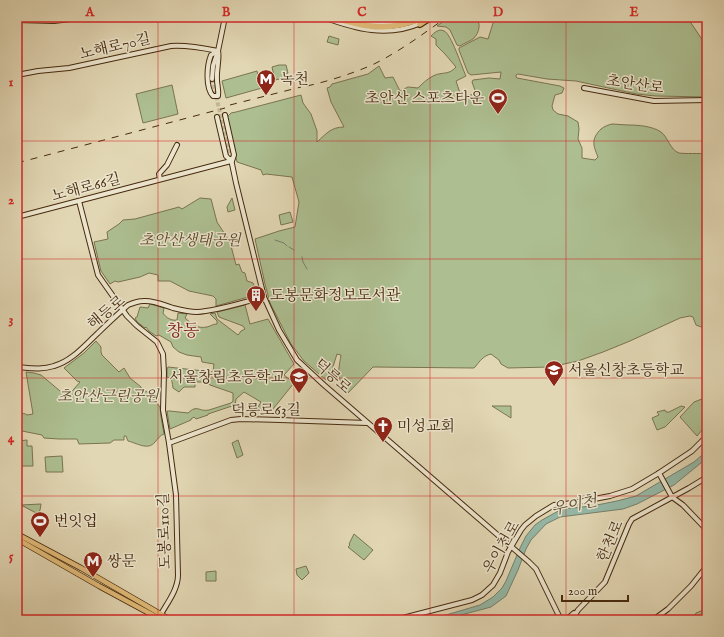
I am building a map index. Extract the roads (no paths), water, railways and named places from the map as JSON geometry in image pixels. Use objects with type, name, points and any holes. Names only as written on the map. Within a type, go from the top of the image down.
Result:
[{"type":"highway","points":[[344,18],[371,26],[389,27],[408,24],[425,17]]},
{"type":"highway","points":[[420,24],[432,17]]},
{"type":"main road","points":[[17,20],[54,21],[86,17]]},
{"type":"main road","points":[[212,79],[213,66],[218,51],[225,17]]},
{"type":"main road","points":[[325,17],[346,25],[368,30],[402,30],[420,24]]},
{"type":"main road","points":[[344,18],[384,23],[397,22],[415,17]]},
{"type":"main road","name":"노해로70길","points":[[17,75],[69,68],[178,45],[218,51]]},
{"type":"main road","points":[[218,51],[219,55],[216,78],[218,96],[213,96],[210,93],[208,83],[208,63],[211,55],[218,51]]},
{"type":"main road","name":"초안산로","points":[[584,88],[654,101],[707,100]]},
{"type":"main road","points":[[217,117],[226,156],[231,160],[234,155],[225,115]]},
{"type":"main road","points":[[220,131],[223,126],[228,129]]},
{"type":"main road","points":[[160,179],[159,174],[167,165],[177,145]]},
{"type":"main road","name":"노해로66길","points":[[17,217],[231,160]]},
{"type":"main road","name":"덕릉로","points":[[231,160],[264,297],[279,330],[297,360],[536,568],[563,619]]},
{"type":"main road","name":"도봉로110길","points":[[79,201],[98,275],[127,316],[156,342],[162,352],[164,365],[162,410],[169,443],[176,499],[178,578],[174,590],[161,614]]},
{"type":"main road","name":"해등로","points":[[17,367],[38,369],[56,366],[69,359],[85,346],[128,305],[142,301],[154,302],[182,310],[197,312],[207,311],[264,297]]},
{"type":"main road","points":[[358,423],[360,416]]},
{"type":"main road","name":"덕릉로63길","points":[[169,443],[231,420],[251,419],[368,423]]},
{"type":"main road","name":"우이천로","points":[[395,620],[472,600],[482,595],[493,585],[525,525],[536,516],[554,505],[617,495],[632,489],[660,475],[692,451],[707,436]]},
{"type":"main road","points":[[660,475],[672,497],[683,505],[707,530]]},
{"type":"main road","name":"한천로","points":[[572,620],[578,610],[605,582],[632,519],[707,477]]},
{"type":"main road","points":[[17,534],[172,620]]},
{"type":"main road","points":[[17,539],[162,620]]},
{"type":"main road","points":[[653,620],[668,609],[691,586],[707,566]]},
{"type":"main road","points":[[563,619],[578,610]]},
{"type":"waterway","points":[[275,240],[284,243],[287,246]]},
{"type":"waterway","points":[[289,247],[294,250]]},
{"type":"waterway","points":[[302,257],[307,269]]},
{"type":"tunnel","points":[[332,17],[342,20]]},
{"type":"tunnel","points":[[212,79],[231,159]]},
{"type":"railway","points":[[307,86],[340,77],[372,65],[401,49],[447,17]]},
{"type":"railway","points":[[230,105],[301,87]]},
{"type":"railway","points":[[17,163],[225,108]]},
{"type":"place","name":"녹천","points":[[266,96]]},
{"type":"place","name":"초안산 스포츠타운","points":[[498,115]]},
{"type":"place","name":"도봉문화정보도서관","points":[[256,312]]},
{"type":"place","name":"서울신창초등학교","points":[[554,387]]},
{"type":"place","name":"서울창림초등학교","points":[[299,394]]},
{"type":"place","name":"미성교회","points":[[383,443]]},
{"type":"place","name":"번잇업","points":[[40,538]]},
{"type":"place","name":"쌍문","points":[[93,578]]},
{"type":"district","name":"창동","points":[[183,330]]},
{"type":"park label","name":"초안산생태공원","points":[[190,240]]},
{"type":"park label","name":"초안산근린공원","points":[[108,396]]},
{"type":"water label","name":"우이천","points":[[574,504]]}]
